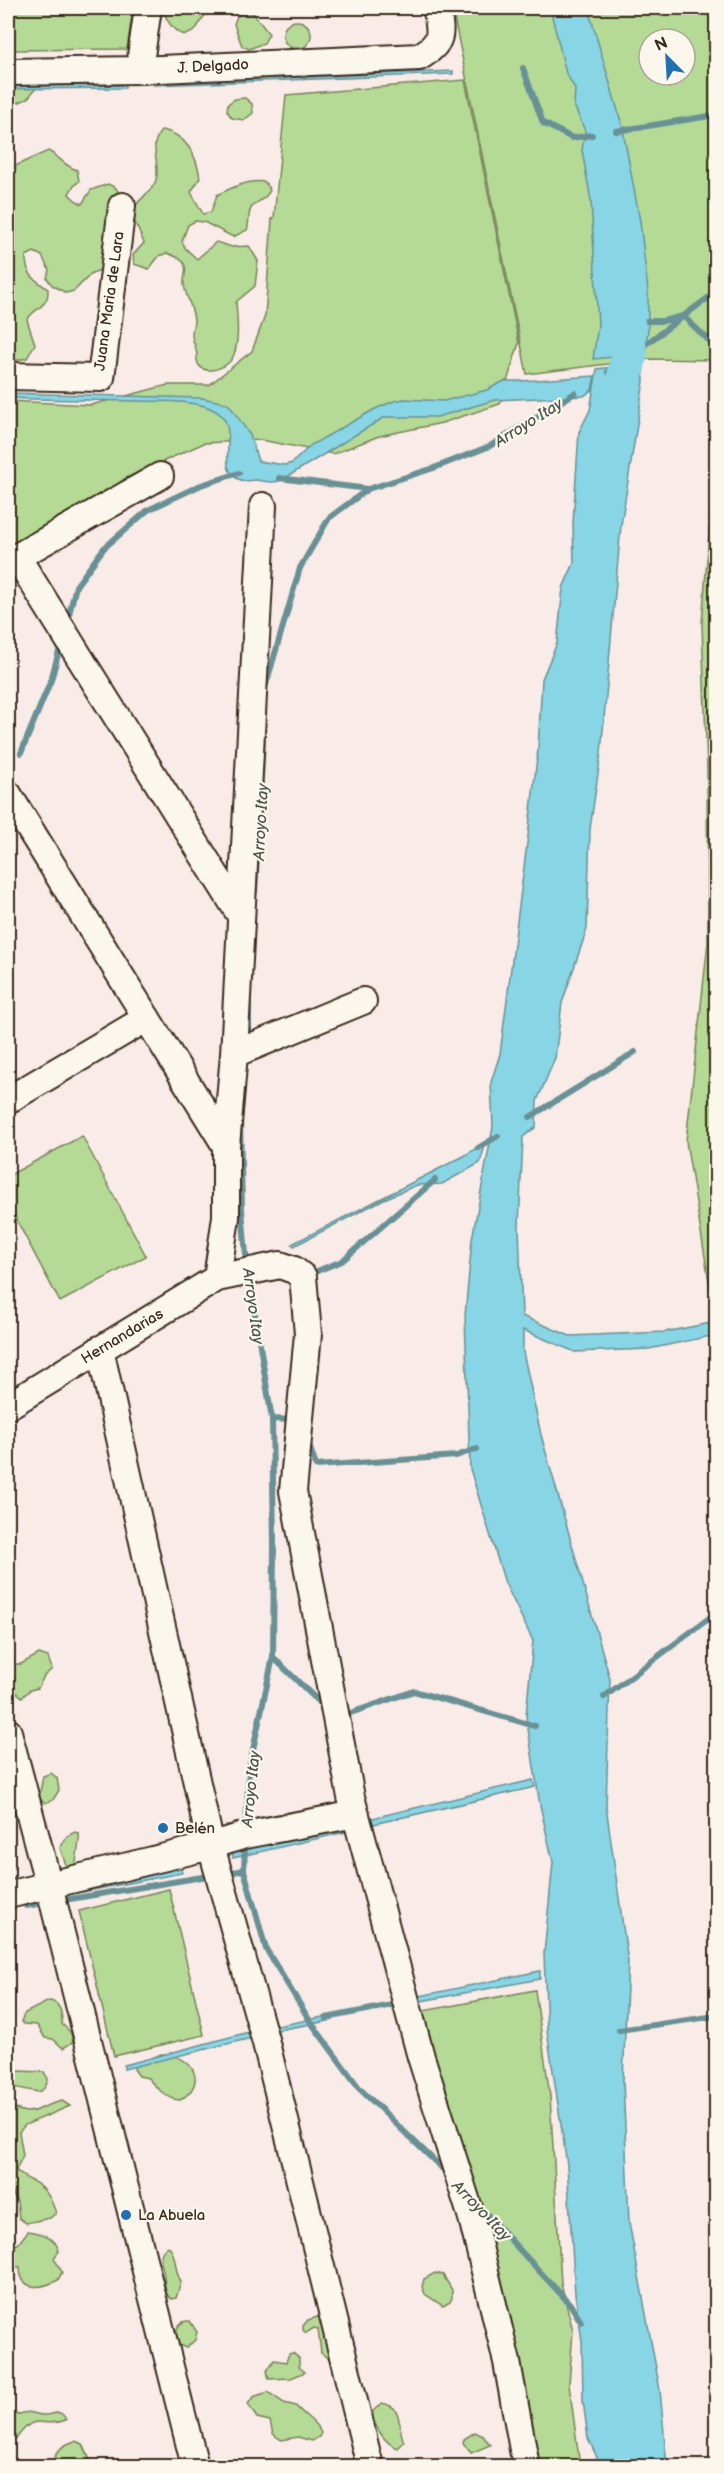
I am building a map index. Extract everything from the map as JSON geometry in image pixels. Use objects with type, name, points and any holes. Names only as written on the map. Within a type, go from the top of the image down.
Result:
[{"type":"street","points":[[139,70],[148,8]]},
{"type":"street","name":"J. Delgado","points":[[8,72],[139,70],[419,57],[434,48],[441,30],[436,8]]},
{"type":"street","name":"Juana Maria de Lara","points":[[8,376],[101,378],[122,206]]},
{"type":"street","points":[[160,476],[12,560],[241,916]]},
{"type":"street","points":[[228,1276],[226,1146],[234,1054],[263,506]]},
{"type":"street","points":[[8,794],[17,830],[118,974],[226,1146]]},
{"type":"street","points":[[234,1054],[363,1001]]},
{"type":"street","points":[[8,1100],[147,1018]]},
{"type":"street","name":"Hernandarias","points":[[8,1406],[100,1349],[228,1276],[280,1265],[294,1270],[303,1277],[308,1334],[293,1491],[356,1814]]},
{"type":"street","points":[[100,1349],[211,1846],[263,2032],[370,2466]]},
{"type":"street","points":[[8,1732],[195,2466]]},
{"type":"street","points":[[8,1895],[211,1846],[245,1835],[356,1814],[421,2057],[472,2218],[507,2362],[526,2466]]},
{"type":"green space","points":[[8,8],[133,8],[127,49],[8,50]]},
{"type":"green space","points":[[163,8],[230,8],[207,14],[196,29],[185,34],[179,33],[171,25]]},
{"type":"green space","points":[[452,8],[716,8],[716,360],[648,359],[527,374]]},
{"type":"green space","points":[[245,12],[253,13],[269,34],[264,43],[249,49],[242,46],[234,24],[237,16]]},
{"type":"green space","points":[[297,21],[307,25],[311,35],[307,45],[297,49],[287,45],[283,35],[287,25]]},
{"type":"green space","points":[[18,79],[36,83],[37,87],[27,99],[15,104],[14,121],[8,130],[8,91]]},
{"type":"green space","points":[[465,80],[519,343],[500,404],[442,423],[379,436],[333,454],[261,440],[204,443],[124,479],[62,536],[8,578],[8,401],[91,405],[168,385],[209,385],[252,351],[265,316],[272,219],[274,218],[286,95]]},
{"type":"green space","points":[[245,98],[252,104],[253,113],[244,120],[232,118],[227,111],[228,104],[235,99]]},
{"type":"green space","points":[[162,130],[178,136],[193,154],[200,178],[191,192],[203,214],[211,212],[217,195],[240,185],[265,182],[270,190],[250,209],[247,230],[233,237],[204,222],[195,221],[188,225],[182,241],[185,248],[197,259],[216,242],[232,247],[249,246],[258,261],[255,286],[236,302],[237,337],[233,357],[218,369],[206,370],[198,363],[192,337],[193,316],[184,285],[184,263],[167,253],[159,256],[149,269],[134,264],[133,255],[144,243],[131,213],[156,180],[155,142]]},
{"type":"green space","points":[[48,151],[77,170],[79,181],[69,194],[75,200],[82,204],[91,190],[108,184],[116,188],[120,195],[106,268],[92,273],[74,291],[66,293],[52,285],[47,278],[49,270],[42,256],[34,252],[26,256],[29,272],[48,289],[48,295],[44,304],[27,320],[35,344],[27,358],[8,362],[8,179],[17,165]]},
{"type":"green space","points":[[716,442],[716,1324],[686,1141],[708,942],[707,770],[702,624]]},
{"type":"green space","points":[[82,1136],[146,1256],[60,1302],[8,1204],[8,1176]]},
{"type":"green space","points":[[39,1654],[48,1657],[52,1669],[44,1676],[38,1688],[30,1690],[22,1697],[10,1683],[10,1669],[12,1664],[21,1664]]},
{"type":"green space","points":[[51,1773],[57,1778],[59,1790],[53,1800],[45,1803],[39,1798],[43,1776]]},
{"type":"green space","points":[[75,1832],[79,1834],[79,1837],[74,1869],[67,1868],[60,1848],[67,1836]]},
{"type":"green space","points":[[169,1889],[204,2035],[114,2056],[79,1911]]},
{"type":"green space","points":[[535,1990],[550,2096],[561,2283],[573,2331],[569,2384],[579,2458],[583,2466],[530,2466],[418,2012]]},
{"type":"green space","points":[[49,2001],[58,2006],[62,2024],[71,2033],[73,2042],[63,2048],[53,2039],[45,2038],[37,2025],[24,2024],[21,2021],[25,2013]]},
{"type":"green space","points":[[161,2054],[181,2059],[193,2070],[194,2085],[189,2093],[180,2100],[166,2095],[148,2078],[139,2076],[134,2069],[135,2066]]},
{"type":"green space","points":[[18,2071],[44,2072],[48,2079],[46,2086],[38,2092],[8,2086],[8,2078]]},
{"type":"green space","points":[[62,2101],[70,2106],[25,2125],[19,2132],[23,2155],[16,2170],[44,2190],[56,2213],[50,2218],[26,2223],[19,2218],[17,2201],[8,2186],[8,2105],[29,2112]]},
{"type":"green space","points":[[28,2231],[47,2236],[57,2246],[59,2251],[54,2258],[62,2272],[58,2280],[45,2285],[33,2286],[24,2281],[20,2267],[8,2267],[8,2246],[18,2244]]},
{"type":"green space","points":[[168,2246],[173,2253],[181,2282],[176,2298],[172,2299],[166,2292],[161,2260],[164,2249]]},
{"type":"green space","points":[[435,2273],[443,2275],[452,2290],[450,2302],[443,2306],[425,2294],[422,2287],[424,2279]]},
{"type":"green space","points":[[321,2316],[333,2362],[321,2353],[318,2329],[314,2328],[306,2333],[303,2330],[308,2320]]},
{"type":"green space","points":[[190,2321],[197,2332],[195,2340],[186,2348],[179,2345],[175,2338],[177,2328],[183,2322]]},
{"type":"green space","points":[[293,2353],[299,2358],[299,2367],[305,2372],[291,2378],[269,2379],[267,2371],[274,2360],[286,2362],[289,2354]]},
{"type":"green space","points":[[268,2392],[284,2403],[296,2406],[316,2425],[321,2433],[319,2437],[312,2441],[298,2437],[282,2440],[275,2436],[270,2421],[257,2418],[248,2404],[253,2397]]},
{"type":"green space","points":[[382,2403],[394,2409],[399,2418],[404,2442],[398,2448],[388,2442],[377,2428],[373,2411]]},
{"type":"green space","points":[[8,2409],[17,2415],[26,2412],[41,2415],[60,2413],[66,2420],[51,2423],[34,2422],[16,2439],[8,2440]]},
{"type":"green space","points":[[475,2432],[483,2436],[490,2445],[471,2453],[463,2443],[464,2439]]},
{"type":"green space","points":[[75,2441],[83,2444],[90,2460],[97,2466],[54,2466],[59,2450]]},
{"type":"water","points":[[550,8],[588,8],[622,125],[640,221],[648,291],[648,330],[645,354],[593,359],[598,325],[591,201],[582,150],[585,131],[574,105],[575,89],[566,73]]},
{"type":"water","points":[[453,71],[453,74],[154,85],[154,83]]},
{"type":"water","points":[[125,85],[125,88],[8,89],[8,86]]},
{"type":"water","points":[[643,363],[644,381],[621,525],[601,753],[590,829],[587,929],[562,1003],[555,1058],[537,1101],[536,1127],[523,1137],[519,1225],[522,1316],[570,1336],[665,1332],[716,1322],[716,1335],[649,1349],[575,1352],[523,1330],[523,1352],[541,1435],[610,1679],[606,1806],[628,1962],[623,2080],[629,2222],[660,2390],[667,2466],[601,2466],[588,2438],[583,2401],[582,2341],[575,2294],[567,2165],[547,2031],[544,1954],[553,1862],[540,1805],[526,1716],[533,1641],[505,1583],[470,1469],[465,1316],[472,1239],[493,1127],[491,1082],[500,1054],[528,836],[538,749],[542,679],[557,643],[563,588],[574,563],[573,523],[579,432],[590,410],[597,369]]},
{"type":"water","points":[[595,376],[592,390],[584,396],[495,400],[437,417],[383,418],[282,480],[272,482],[243,481],[232,475],[228,468],[227,426],[223,417],[206,406],[176,402],[8,398],[8,393],[202,398],[226,403],[250,435],[258,461],[285,465],[292,463],[311,445],[375,409],[394,401],[404,399],[444,401],[487,390],[504,381]]},
{"type":"water","points":[[486,1142],[480,1163],[442,1184],[417,1185],[384,1199],[294,1246],[292,1244],[464,1156]]},
{"type":"water","points":[[533,1780],[535,1787],[369,1825],[368,1819]]},
{"type":"water","points":[[345,1826],[346,1832],[233,1858],[232,1851]]},
{"type":"water","points":[[180,1867],[182,1873],[66,1895],[66,1892]]},
{"type":"water","points":[[540,1971],[540,1979],[410,2003],[410,1998]]},
{"type":"water","points":[[333,2015],[333,2020],[272,2031],[272,2027]]},
{"type":"water","points":[[253,2031],[256,2037],[124,2069],[124,2065]]},
{"type":"waterway","points":[[523,68],[543,123],[572,138],[592,135]]},
{"type":"waterway","points":[[616,131],[716,115]]},
{"type":"waterway","name":"Arroyo Itay","points":[[608,372],[716,292]]},
{"type":"waterway","name":"Arroyo Itay","points":[[617,413],[629,357],[626,307]]},
{"type":"waterway","name":"Arroyo Itay","points":[[643,321],[663,321],[683,316],[716,347]]},
{"type":"waterway","name":"Arroyo Itay","points":[[265,688],[300,568],[329,518],[368,489],[434,468],[490,446],[575,393]]},
{"type":"waterway","points":[[67,622],[76,586],[104,548],[148,510],[201,485],[239,473]]},
{"type":"waterway","points":[[279,478],[368,489]]},
{"type":"waterway","points":[[21,753],[51,680],[61,644]]},
{"type":"waterway","name":"Arroyo Itay","points":[[255,892],[263,740]]},
{"type":"waterway","name":"Arroyo Itay","points":[[249,1004],[249,1042]]},
{"type":"waterway","points":[[530,1117],[635,1052]]},
{"type":"waterway","name":"Arroyo Itay","points":[[240,1120],[242,1210],[247,1266]]},
{"type":"waterway","points":[[478,1148],[498,1136]]},
{"type":"waterway","points":[[307,1275],[342,1261],[435,1180]]},
{"type":"waterway","name":"Arroyo Itay","points":[[246,1828],[249,1768],[273,1657],[274,1545],[272,1419],[249,1279]]},
{"type":"waterway","points":[[272,1419],[295,1420]]},
{"type":"waterway","points":[[308,1442],[316,1466],[456,1456],[477,1449]]},
{"type":"waterway","points":[[604,1697],[716,1613]]},
{"type":"waterway","points":[[273,1657],[324,1707]]},
{"type":"waterway","points":[[342,1716],[414,1691],[535,1726]]},
{"type":"waterway","name":"Arroyo Itay","points":[[245,1847],[244,1870],[266,1949],[310,2021],[360,2089],[449,2175]]},
{"type":"waterway","points":[[224,1874],[244,1870]]},
{"type":"waterway","points":[[58,1901],[214,1875]]},
{"type":"waterway","points":[[26,1906],[48,1902]]},
{"type":"waterway","points":[[326,2018],[402,2003]]},
{"type":"waterway","points":[[619,2030],[716,2016]]},
{"type":"waterway","name":"Arroyo Itay","points":[[477,2204],[570,2304],[581,2322]]},
{"type":"place","name":"Belén","points":[[163,1828]]},
{"type":"place","name":"La Abuela","points":[[126,2215]]}]
